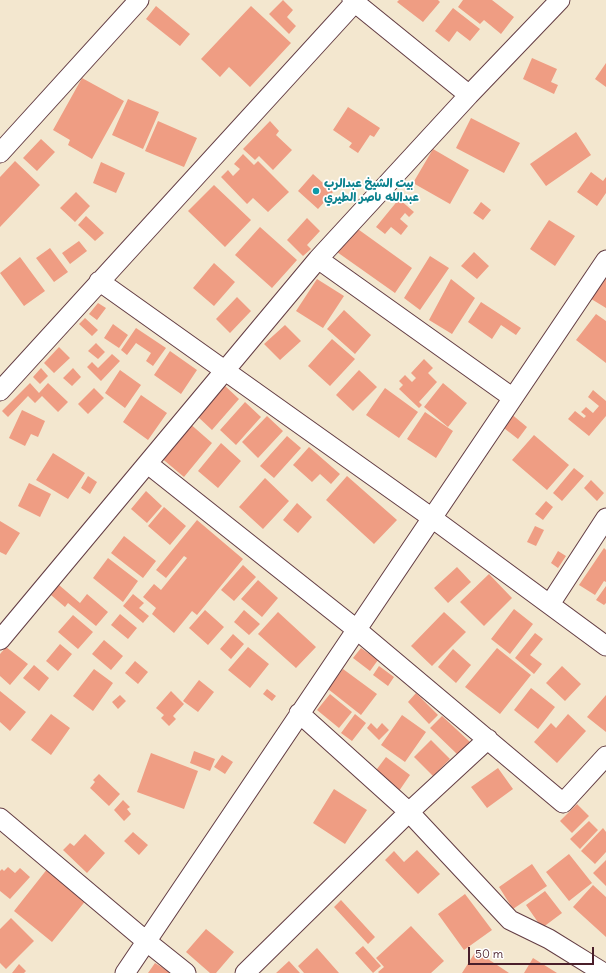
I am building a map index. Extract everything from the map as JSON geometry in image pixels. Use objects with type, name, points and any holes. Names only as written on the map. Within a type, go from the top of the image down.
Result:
[{"type":"street","points":[[0,153],[138,0]]},
{"type":"street","points":[[0,640],[318,259],[469,95],[560,0]]},
{"type":"street","points":[[0,391],[355,1],[469,95]]},
{"type":"street","points":[[318,259],[513,398]]},
{"type":"street","points":[[125,973],[606,260]]},
{"type":"street","points":[[99,281],[432,518],[606,646]]},
{"type":"street","points":[[148,464],[356,629],[564,803],[604,763]]},
{"type":"street","points":[[550,604],[606,518]]},
{"type":"street","points":[[299,713],[409,812],[510,920],[549,939],[605,973]]},
{"type":"street","points":[[245,973],[409,812],[488,739]]},
{"type":"street","points":[[0,818],[186,973]]},
{"type":"building","points":[[283,0],[293,10],[287,17],[296,26],[289,34],[269,14]]},
{"type":"building","points":[[399,0],[438,0],[440,2],[423,22],[397,2]]},
{"type":"building","points":[[463,0],[492,0],[514,17],[501,34],[484,20],[480,24],[458,7]]},
{"type":"building","points":[[156,6],[190,34],[180,46],[146,19]]},
{"type":"building","points":[[251,6],[291,43],[250,87],[229,67],[220,77],[201,59]]},
{"type":"building","points":[[453,8],[480,29],[470,41],[457,31],[449,42],[435,31]]},
{"type":"building","points":[[532,58],[557,69],[551,82],[558,85],[554,94],[523,79]]},
{"type":"building","points":[[606,63],[606,87],[595,79]]},
{"type":"building","points":[[82,78],[124,101],[92,159],[68,145],[70,140],[53,130]]},
{"type":"building","points":[[128,99],[159,112],[143,149],[112,135]]},
{"type":"building","points":[[348,107],[380,128],[374,137],[370,135],[358,153],[349,147],[352,143],[333,130]]},
{"type":"building","points":[[471,118],[520,143],[504,173],[456,148]]},
{"type":"building","points":[[158,121],[197,138],[184,167],[145,151]]},
{"type":"building","points":[[270,121],[279,131],[276,135],[292,150],[273,170],[259,156],[255,160],[243,149]]},
{"type":"building","points":[[576,132],[591,155],[546,186],[530,164]]},
{"type":"building","points":[[41,139],[55,152],[37,171],[23,158]]},
{"type":"building","points":[[433,149],[469,170],[450,204],[413,183]]},
{"type":"building","points":[[243,154],[254,165],[258,161],[289,192],[268,212],[253,198],[247,204],[221,177],[228,170],[233,176],[240,169],[234,164]]},
{"type":"building","points":[[15,161],[40,185],[0,227],[0,177]]},
{"type":"building","points":[[101,162],[125,173],[116,193],[93,183]]},
{"type":"building","points":[[591,172],[603,181],[606,177],[606,193],[597,206],[577,192]]},
{"type":"building","name":"بيت الشيخ عبدالرب عبدالله ناصر الطيري","points":[[313,174],[333,192],[318,209],[298,191]]},
{"type":"building","points":[[214,185],[251,220],[225,247],[188,211]]},
{"type":"building","points":[[76,192],[90,206],[75,222],[60,208]]},
{"type":"building","points":[[399,199],[414,212],[409,217],[405,213],[400,219],[408,226],[401,235],[391,227],[385,234],[376,227]]},
{"type":"building","points":[[481,202],[491,210],[483,220],[473,213]]},
{"type":"building","points":[[86,216],[104,233],[95,241],[78,225]]},
{"type":"building","points":[[307,218],[320,231],[307,245],[311,249],[303,256],[287,240]]},
{"type":"building","points":[[549,220],[575,236],[555,266],[530,249]]},
{"type":"building","points":[[260,227],[297,260],[272,288],[235,255]]},
{"type":"building","points":[[355,227],[412,268],[395,293],[337,252]]},
{"type":"building","points":[[79,241],[87,251],[70,264],[62,253]]},
{"type":"building","points":[[50,248],[68,272],[54,282],[36,258]]},
{"type":"building","points":[[474,252],[489,266],[477,279],[461,266]]},
{"type":"building","points":[[430,256],[449,268],[420,310],[404,298]]},
{"type":"building","points":[[20,257],[45,291],[24,306],[0,273]]},
{"type":"building","points":[[214,263],[235,282],[214,306],[193,288]]},
{"type":"building","points":[[606,268],[606,308],[588,297]]},
{"type":"building","points":[[317,279],[344,296],[323,328],[296,311]]},
{"type":"building","points":[[451,279],[475,298],[452,334],[429,320]]},
{"type":"building","points":[[237,297],[251,311],[230,333],[216,319]]},
{"type":"building","points":[[481,302],[521,328],[516,335],[501,325],[492,339],[468,322]]},
{"type":"building","points":[[98,303],[106,308],[97,320],[89,314]]},
{"type":"building","points":[[344,310],[371,335],[355,354],[327,329]]},
{"type":"building","points":[[596,314],[606,321],[606,363],[576,340]]},
{"type":"building","points":[[85,318],[98,330],[92,336],[79,324]]},
{"type":"building","points":[[113,324],[128,335],[119,348],[104,338]]},
{"type":"building","points":[[285,325],[301,341],[280,360],[264,344]]},
{"type":"building","points":[[136,328],[166,348],[153,366],[146,361],[151,353],[136,343],[127,355],[121,350]]},
{"type":"building","points":[[332,339],[355,359],[330,386],[308,366]]},
{"type":"building","points":[[96,343],[105,352],[98,359],[88,351]]},
{"type":"building","points":[[59,347],[70,358],[54,373],[44,363]]},
{"type":"building","points":[[170,351],[197,370],[181,394],[154,375]]},
{"type":"building","points":[[112,354],[120,361],[101,381],[87,367],[92,362],[98,368]]},
{"type":"building","points":[[424,359],[433,368],[428,373],[437,382],[419,402],[422,405],[419,408],[399,389],[403,385],[399,381],[405,375],[412,382],[416,378],[411,373]]},
{"type":"building","points":[[41,368],[48,376],[40,384],[33,377]]},
{"type":"building","points":[[73,368],[81,377],[72,386],[63,378]]},
{"type":"building","points":[[120,370],[141,385],[125,408],[105,393]]},
{"type":"building","points":[[359,370],[377,387],[353,411],[336,395]]},
{"type":"building","points":[[30,383],[39,393],[48,383],[68,402],[58,412],[42,396],[35,403],[28,396],[8,417],[2,411]]},
{"type":"building","points":[[443,383],[467,403],[448,427],[424,407]]},
{"type":"building","points":[[223,384],[239,399],[212,430],[196,415]]},
{"type":"building","points":[[94,388],[104,398],[88,414],[78,404]]},
{"type":"building","points":[[385,388],[418,412],[399,438],[366,415]]},
{"type":"building","points":[[593,390],[606,401],[606,416],[589,436],[568,419],[575,411],[584,418],[586,416],[581,412],[586,407],[593,413],[599,406],[588,397]]},
{"type":"building","points":[[141,395],[167,413],[148,440],[123,422]]},
{"type":"building","points":[[245,402],[261,417],[236,445],[220,430]]},
{"type":"building","points":[[22,410],[45,421],[38,437],[31,434],[25,446],[9,438]]},
{"type":"building","points":[[425,412],[453,431],[436,458],[407,439]]},
{"type":"building","points":[[510,413],[527,427],[518,439],[500,425]]},
{"type":"building","points":[[267,416],[283,431],[258,458],[242,442]]},
{"type":"building","points":[[188,422],[212,443],[184,477],[159,456]]},
{"type":"building","points":[[534,435],[569,465],[547,490],[512,460]]},
{"type":"building","points":[[287,436],[301,448],[274,478],[260,466]]},
{"type":"building","points":[[221,443],[241,461],[218,488],[198,471]]},
{"type":"building","points":[[309,447],[340,474],[331,484],[320,474],[312,482],[293,465]]},
{"type":"building","points":[[53,453],[85,473],[68,499],[36,480]]},
{"type":"building","points":[[574,468],[584,476],[562,501],[553,493]]},
{"type":"building","points":[[88,476],[97,482],[90,494],[81,488]]},
{"type":"building","points":[[347,476],[397,520],[374,544],[326,500]]},
{"type":"building","points":[[265,478],[289,501],[263,529],[239,507]]},
{"type":"building","points":[[591,480],[604,493],[597,501],[584,488]]},
{"type":"building","points":[[29,483],[51,494],[40,517],[18,506]]},
{"type":"building","points":[[146,491],[162,506],[147,523],[131,509]]},
{"type":"building","points":[[546,501],[553,507],[543,520],[535,514]]},
{"type":"building","points":[[297,503],[312,517],[298,533],[283,520]]},
{"type":"building","points":[[164,507],[186,526],[170,545],[148,526]]},
{"type":"building","points":[[197,520],[243,559],[197,615],[192,611],[174,633],[152,614],[156,608],[143,597],[154,584],[161,590],[187,558],[184,556],[166,578],[156,570]]},
{"type":"building","points":[[0,521],[20,533],[6,555],[0,552]]},
{"type":"building","points":[[535,526],[544,530],[536,546],[527,542]]},
{"type":"building","points":[[124,536],[156,561],[143,578],[111,553]]},
{"type":"building","points":[[604,548],[606,550],[606,582],[604,581],[595,595],[579,585]]},
{"type":"building","points":[[558,551],[566,556],[558,568],[551,563]]},
{"type":"building","points":[[108,558],[138,581],[123,602],[93,578]]},
{"type":"building","points":[[243,565],[256,577],[234,601],[221,590]]},
{"type":"building","points":[[457,567],[471,582],[448,603],[434,588]]},
{"type":"building","points":[[489,574],[512,598],[484,626],[460,602]]},
{"type":"building","points":[[258,580],[278,598],[262,617],[241,599]]},
{"type":"building","points":[[59,585],[80,603],[87,594],[108,612],[96,626],[68,603],[65,607],[51,595]]},
{"type":"building","points":[[606,586],[606,603],[604,605],[596,600]]},
{"type":"building","points":[[133,594],[144,603],[139,608],[149,616],[143,623],[123,606]]},
{"type":"building","points":[[514,609],[533,624],[510,654],[491,639]]},
{"type":"building","points":[[205,610],[224,627],[208,645],[189,628]]},
{"type":"building","points":[[244,610],[260,624],[249,635],[234,622]]},
{"type":"building","points":[[278,612],[316,647],[296,668],[258,634]]},
{"type":"building","points":[[444,612],[466,632],[432,666],[411,646]]},
{"type":"building","points":[[120,614],[137,628],[128,639],[111,625]]},
{"type":"building","points":[[73,615],[93,632],[78,649],[58,632]]},
{"type":"building","points":[[535,633],[543,639],[530,655],[542,664],[534,674],[515,658]]},
{"type":"building","points":[[233,634],[244,644],[231,659],[220,649]]},
{"type":"building","points":[[104,640],[123,656],[111,670],[92,654]]},
{"type":"building","points":[[60,644],[72,654],[58,671],[46,661]]},
{"type":"building","points":[[6,647],[28,664],[10,685],[0,676],[0,654]]},
{"type":"building","points":[[248,647],[269,664],[250,688],[228,670]]},
{"type":"building","points":[[361,648],[378,660],[370,671],[353,658]]},
{"type":"building","points":[[497,648],[531,675],[500,714],[465,687]]},
{"type":"building","points":[[453,649],[471,665],[456,683],[438,667]]},
{"type":"building","points":[[135,661],[148,672],[138,684],[125,673]]},
{"type":"building","points":[[34,665],[49,678],[39,691],[23,678]]},
{"type":"building","points":[[379,666],[394,677],[388,686],[373,675]]},
{"type":"building","points":[[562,666],[581,684],[565,701],[546,683]]},
{"type":"building","points":[[94,669],[113,683],[93,711],[73,696]]},
{"type":"building","points":[[343,669],[377,694],[361,715],[328,689]]},
{"type":"building","points":[[199,680],[214,692],[198,712],[183,701]]},
{"type":"building","points":[[531,688],[555,707],[538,729],[514,710]]},
{"type":"building","points":[[267,689],[276,696],[272,701],[263,694]]},
{"type":"building","points":[[0,691],[26,712],[10,731],[0,722]]},
{"type":"building","points":[[171,691],[184,704],[173,716],[176,719],[169,726],[161,718],[164,715],[156,708]]},
{"type":"building","points":[[416,693],[438,715],[429,724],[408,702]]},
{"type":"building","points":[[330,694],[352,712],[339,728],[317,710]]},
{"type":"building","points":[[120,695],[126,701],[118,709],[112,702]]},
{"type":"building","points":[[606,695],[606,732],[587,717]]},
{"type":"building","points":[[51,714],[70,728],[51,755],[31,740]]},
{"type":"building","points":[[355,714],[366,723],[352,741],[341,733]]},
{"type":"building","points":[[568,714],[586,731],[557,763],[534,742],[551,723],[556,728]]},
{"type":"building","points":[[402,715],[426,732],[405,762],[381,745]]},
{"type":"building","points":[[442,716],[470,742],[458,755],[430,728]]},
{"type":"building","points":[[371,723],[377,729],[382,723],[389,730],[379,740],[367,728]]},
{"type":"building","points":[[431,740],[450,759],[433,776],[414,757]]},
{"type":"building","points":[[194,751],[215,759],[210,771],[190,763]]},
{"type":"building","points":[[151,753],[198,771],[184,809],[137,792]]},
{"type":"building","points":[[222,755],[233,762],[225,774],[214,767]]},
{"type":"building","points":[[386,757],[410,775],[399,791],[374,773]]},
{"type":"building","points":[[498,768],[513,789],[487,808],[471,787]]},
{"type":"building","points":[[99,774],[120,794],[109,806],[90,788],[95,782],[93,780]]},
{"type":"building","points":[[334,789],[367,810],[345,844],[313,823]]},
{"type":"building","points":[[123,800],[130,807],[127,809],[131,814],[124,821],[114,810]]},
{"type":"building","points":[[577,804],[589,816],[572,833],[560,821]]},
{"type":"building","points":[[589,821],[598,830],[580,849],[570,839]]},
{"type":"building","points":[[603,828],[606,832],[606,852],[595,864],[581,851]]},
{"type":"building","points":[[133,832],[148,845],[139,855],[124,841]]},
{"type":"building","points":[[85,834],[105,853],[87,873],[63,850],[70,843],[74,846]]},
{"type":"building","points":[[417,850],[440,874],[418,894],[385,860],[394,851],[404,862]]},
{"type":"building","points":[[569,854],[592,883],[569,901],[546,872]]},
{"type":"building","points":[[606,860],[606,886],[593,873]]},
{"type":"building","points":[[532,864],[547,886],[513,909],[499,887]]},
{"type":"building","points":[[8,867],[15,873],[20,868],[30,877],[10,899],[0,891],[0,871],[2,869],[4,871]]},
{"type":"building","points":[[48,868],[87,899],[52,942],[14,911]]},
{"type":"building","points":[[593,885],[606,897],[606,937],[573,907]]},
{"type":"building","points":[[545,891],[562,913],[542,928],[526,905]]},
{"type":"building","points":[[465,894],[492,930],[464,950],[438,914]]},
{"type":"building","points":[[341,900],[375,937],[368,944],[334,907]]},
{"type":"building","points":[[11,918],[34,941],[6,969],[0,963],[0,929]]},
{"type":"building","points":[[411,926],[444,961],[431,973],[379,973],[378,972],[384,967],[376,958]]},
{"type":"building","points":[[206,929],[234,952],[216,973],[210,973],[186,952]]},
{"type":"building","points":[[363,946],[381,966],[373,973],[355,953]]},
{"type":"building","points":[[317,948],[339,973],[304,973],[298,966]]},
{"type":"building","points":[[476,951],[509,973],[462,973]]},
{"type":"building","points":[[533,958],[557,973],[524,973]]},
{"type":"building","points":[[289,961],[300,973],[276,973]]},
{"type":"building","points":[[155,963],[171,973],[148,973]]},
{"type":"building","points":[[19,964],[26,971],[24,973],[12,973]]},
{"type":"place","name":"بيت الشيخ عبدالرب عبدالله ناصر الطيري","points":[[316,191]]}]
